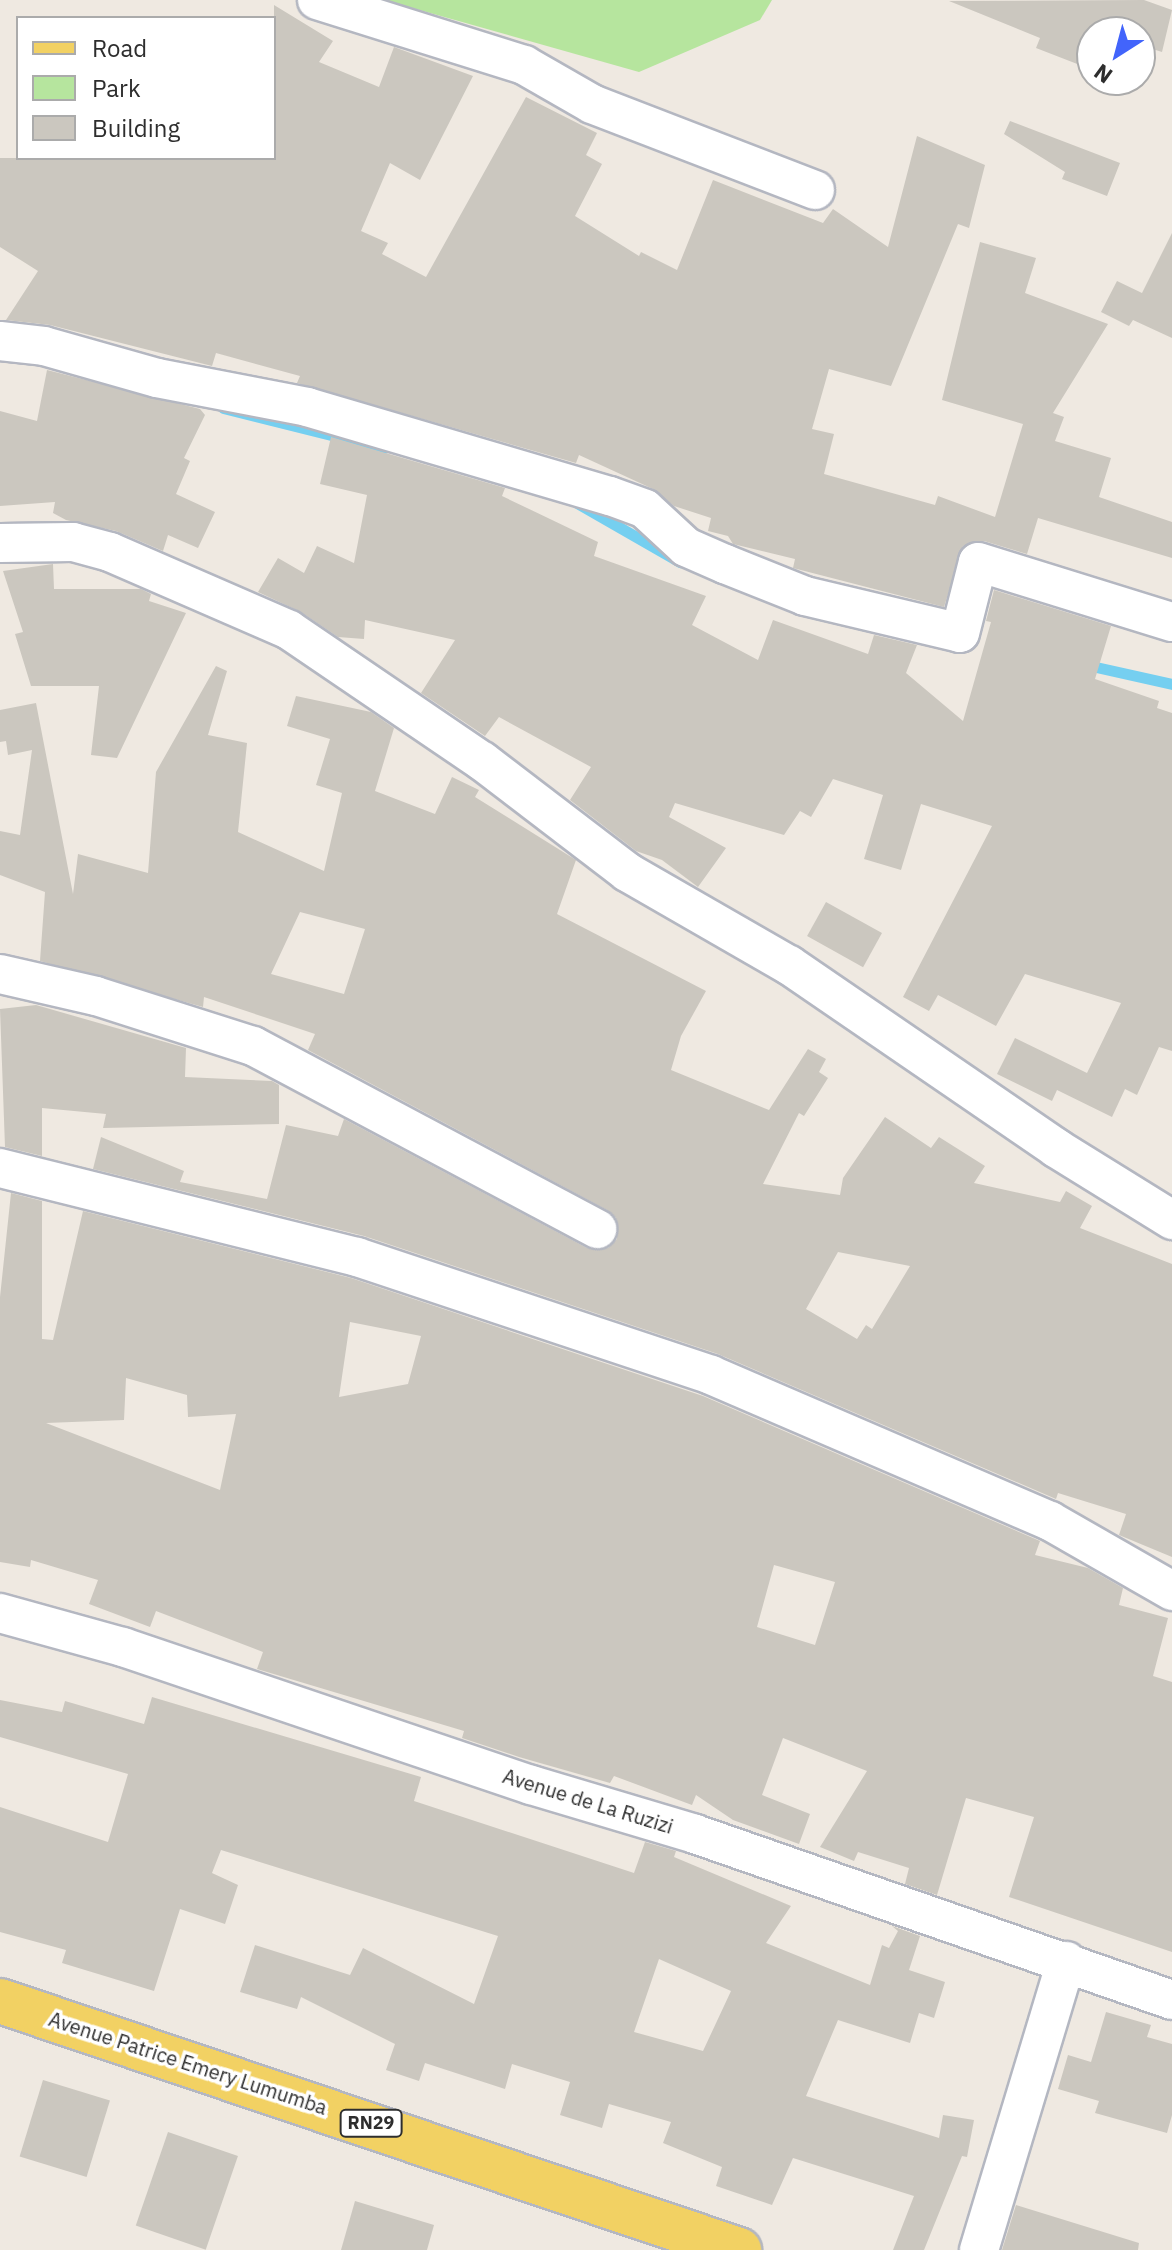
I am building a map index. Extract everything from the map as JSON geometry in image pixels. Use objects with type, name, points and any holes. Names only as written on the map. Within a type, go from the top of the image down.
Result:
[{"type":"main road","name":"Avenue Patrice Emery Lumumba","points":[[0,2001],[739,2250]]},
{"type":"street","points":[[317,0],[524,65],[592,104],[815,190]]},
{"type":"street","points":[[0,341],[44,346],[157,378],[307,407],[610,496],[645,509],[686,547],[805,596],[960,633],[978,562],[1172,622]]},
{"type":"street","points":[[0,543],[73,542],[110,552],[289,630],[482,761],[627,872],[789,965],[1056,1148],[1172,1220]]},
{"type":"street","points":[[0,974],[96,996],[253,1046],[597,1229]]},
{"type":"street","points":[[0,1168],[357,1257],[711,1375],[1050,1521],[1172,1591]]},
{"type":"street","name":"Avenue de La Ruzizi","points":[[0,1613],[123,1647],[1066,1961],[1172,2000]]},
{"type":"street","points":[[979,2250],[1066,1961]]},
{"type":"green space","points":[[384,0],[772,0],[760,20],[639,72]]},
{"type":"building","points":[[1144,0],[1172,10],[1162,52],[1156,50],[1156,16],[1076,16],[1076,64],[1036,48],[1040,38],[949,1]]},
{"type":"building","points":[[274,5],[333,41],[319,62],[379,87],[394,47],[473,76],[420,180],[390,163],[361,231],[388,243],[382,254],[426,277],[526,97],[597,133],[586,155],[602,164],[575,216],[639,256],[641,252],[677,270],[713,180],[823,223],[833,209],[888,247],[917,136],[985,165],[969,228],[958,224],[891,386],[829,369],[812,429],[834,434],[824,474],[935,505],[938,496],[995,517],[1023,424],[942,400],[980,242],[1036,258],[1025,293],[1108,324],[1053,413],[1064,417],[1055,441],[1111,458],[1099,497],[1172,522],[1172,558],[1038,518],[1027,554],[984,541],[963,546],[944,607],[793,568],[795,559],[733,544],[728,536],[708,531],[711,518],[674,506],[653,489],[579,455],[576,463],[297,383],[300,376],[216,353],[212,366],[50,325],[6,320],[38,271],[0,247],[0,158],[276,160]]},
{"type":"building","points":[[1010,121],[1120,163],[1107,196],[1062,179],[1065,172],[1004,134]]},
{"type":"building","points":[[1172,233],[1172,338],[1133,320],[1129,326],[1101,312],[1117,281],[1142,293]]},
{"type":"building","points":[[47,370],[200,409],[205,415],[184,458],[190,461],[176,494],[215,512],[198,548],[168,535],[163,551],[116,531],[66,520],[53,513],[55,502],[0,506],[0,411],[37,421]]},
{"type":"building","points":[[331,437],[505,488],[502,496],[598,542],[594,556],[706,596],[692,625],[758,660],[773,620],[868,654],[874,635],[917,645],[906,673],[963,721],[991,622],[986,621],[994,590],[1111,626],[1095,679],[1159,701],[1157,708],[1172,713],[1172,1051],[1159,1047],[1137,1095],[1125,1089],[1112,1117],[1057,1090],[1052,1101],[997,1074],[1015,1038],[1087,1073],[1121,1003],[1025,974],[996,1026],[938,995],[929,1011],[903,997],[992,826],[921,804],[901,870],[864,859],[883,795],[833,779],[811,817],[800,811],[784,835],[675,803],[669,817],[726,848],[698,887],[662,860],[636,851],[570,800],[591,767],[499,717],[485,736],[421,693],[455,640],[365,620],[364,639],[338,637],[301,612],[258,592],[278,558],[304,573],[317,546],[354,563],[367,495],[320,484]]},
{"type":"building","points":[[53,564],[54,589],[141,589],[151,594],[149,601],[186,613],[117,758],[91,755],[99,686],[31,686],[15,634],[23,632],[3,571]]},
{"type":"building","points":[[216,666],[227,671],[208,735],[247,743],[238,832],[324,871],[342,793],[316,785],[330,739],[287,726],[296,696],[371,712],[394,728],[375,791],[435,814],[452,777],[479,790],[475,797],[576,860],[557,914],[706,991],[681,1036],[671,1070],[769,1110],[808,1049],[826,1059],[819,1072],[828,1078],[804,1116],[799,1113],[763,1184],[840,1195],[843,1178],[885,1117],[931,1148],[939,1137],[985,1166],[974,1183],[1060,1202],[1066,1191],[1092,1206],[1080,1228],[1172,1264],[1172,1557],[1119,1535],[1126,1514],[1058,1493],[1056,1499],[718,1354],[364,1236],[93,1169],[101,1137],[184,1171],[180,1182],[267,1199],[286,1125],[338,1136],[344,1119],[587,1248],[608,1248],[617,1239],[616,1218],[607,1210],[308,1050],[315,1034],[204,997],[203,1007],[40,961],[45,892],[0,875],[0,831],[20,835],[32,750],[8,755],[6,741],[0,742],[0,710],[36,703],[73,894],[78,854],[148,873],[156,772]],"holes":[[[300,912],[365,929],[344,994],[271,974]],[[838,1252],[910,1266],[872,1329],[866,1325],[857,1339],[806,1309]]]},
{"type":"building","points":[[826,902],[882,933],[863,967],[807,936]]},
{"type":"building","points":[[36,1005],[186,1048],[185,1077],[272,1081],[279,1085],[279,1124],[103,1128],[106,1114],[42,1108],[42,1156],[5,1147],[0,1009]]},
{"type":"building","points":[[11,1193],[42,1201],[42,1339],[53,1340],[83,1211],[351,1278],[703,1396],[1040,1541],[1035,1555],[1088,1568],[1123,1588],[1119,1605],[1168,1618],[1153,1676],[1172,1682],[1172,1952],[1009,1897],[1034,1817],[966,1798],[937,1895],[905,1884],[909,1868],[858,1852],[854,1861],[820,1847],[867,1771],[783,1738],[762,1795],[810,1814],[799,1844],[733,1820],[696,1795],[692,1805],[614,1776],[610,1783],[519,1757],[462,1738],[464,1731],[257,1669],[263,1652],[156,1611],[150,1627],[89,1604],[98,1580],[31,1560],[30,1567],[0,1562],[0,1297]],"holes":[[[350,1322],[421,1336],[408,1384],[339,1397]],[[126,1378],[187,1395],[188,1417],[236,1414],[220,1490],[46,1423],[124,1420]],[[774,1565],[835,1582],[815,1645],[757,1627]]]},
{"type":"building","points":[[152,1697],[421,1777],[414,1801],[634,1873],[645,1842],[676,1851],[674,1857],[791,1906],[766,1943],[870,1985],[882,1945],[889,1948],[898,1931],[892,1926],[920,1936],[909,1970],[945,1982],[934,2018],[919,2013],[910,2043],[838,2020],[806,2096],[939,2138],[943,2115],[974,2120],[967,2157],[962,2156],[924,2250],[893,2250],[914,2196],[793,2158],[772,2205],[716,2186],[722,2167],[663,2143],[671,2122],[609,2104],[602,2128],[560,2115],[570,2082],[512,2064],[505,2089],[425,2063],[419,2081],[386,2070],[395,2044],[301,1997],[297,2009],[240,1992],[255,1945],[350,1975],[363,1948],[474,2004],[498,1936],[221,1850],[212,1873],[238,1885],[225,1924],[180,1909],[154,1991],[62,1963],[66,1950],[0,1932],[0,1807],[108,1842],[128,1774],[0,1737],[0,1700],[62,1712],[65,1701],[144,1724]],"holes":[[[659,1959],[731,1991],[703,2051],[634,2032]]]},
{"type":"building","points":[[1106,2012],[1151,2025],[1147,2037],[1172,2044],[1172,2115],[1167,2133],[1095,2113],[1099,2101],[1058,2089],[1068,2055],[1091,2062]]},
{"type":"building","points":[[43,2080],[110,2100],[87,2177],[20,2157]]},
{"type":"building","points":[[168,2132],[238,2156],[206,2250],[136,2226]]},
{"type":"building","points":[[355,2201],[434,2225],[427,2250],[341,2250]]},
{"type":"building","points":[[1016,2205],[1139,2243],[1138,2250],[1002,2250]]},
{"type":"waterway","points":[[223,408],[384,448]]},
{"type":"waterway","points":[[577,503],[680,562]]},
{"type":"waterway","points":[[1087,665],[1172,684]]}]
